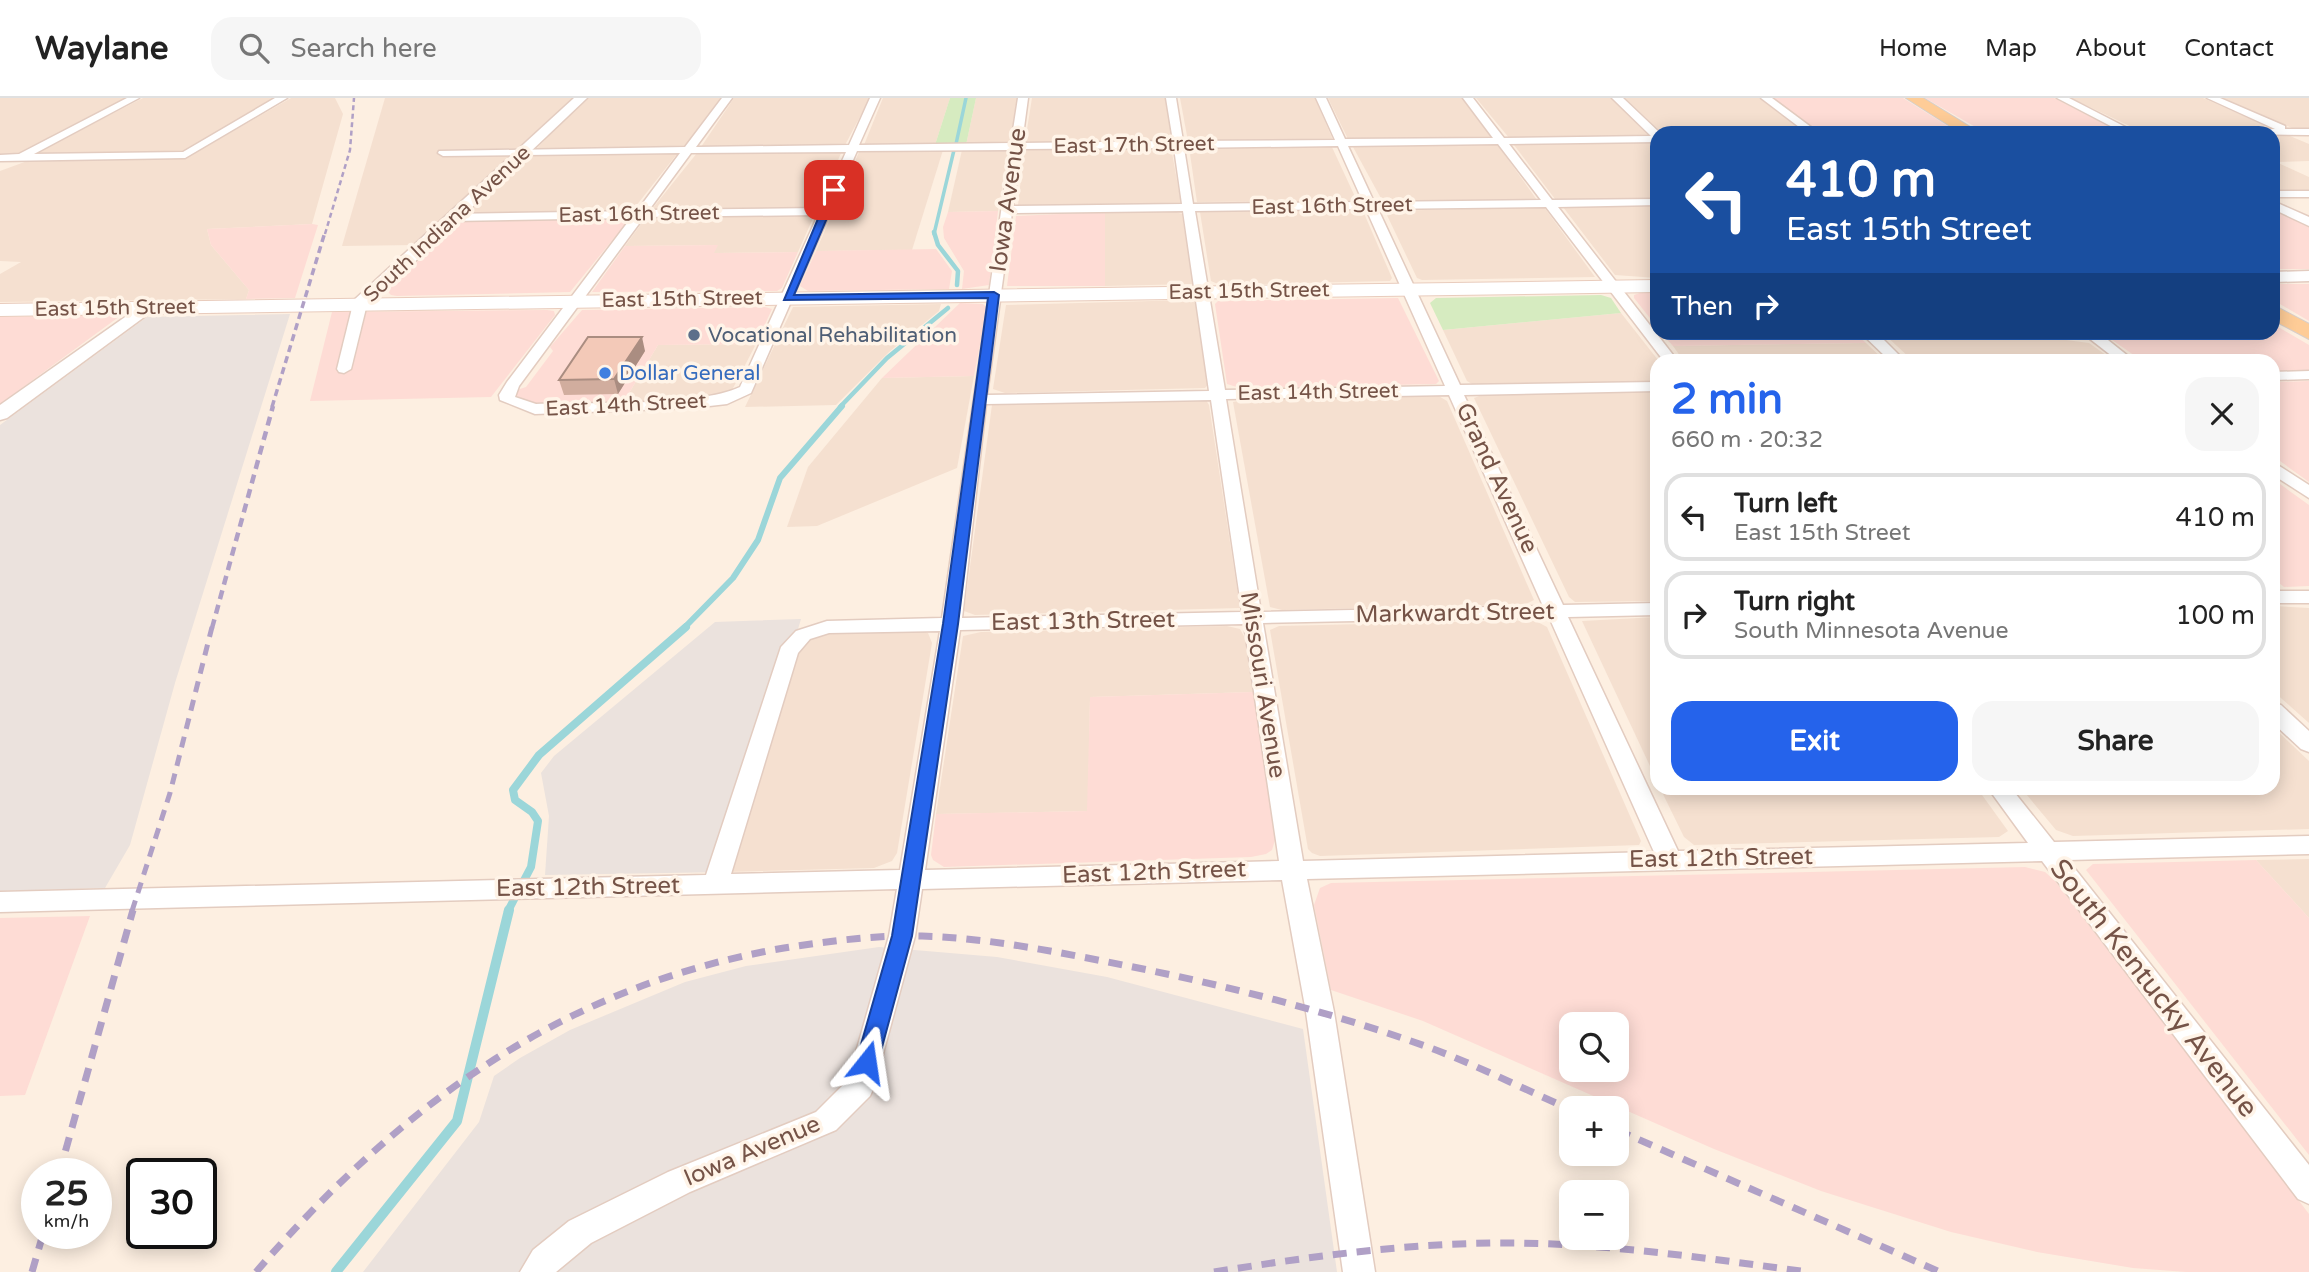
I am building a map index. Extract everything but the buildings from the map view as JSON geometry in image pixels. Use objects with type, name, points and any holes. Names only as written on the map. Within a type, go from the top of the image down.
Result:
[{"type":"main road","points":[[1913,98],[1960,126]]},
{"type":"main road","name":"East 15th Street","points":[[0,310],[1650,286]]},
{"type":"main road","points":[[2280,315],[2309,333]]},
{"type":"street","points":[[0,167],[134,98]]},
{"type":"street","points":[[0,158],[185,155],[282,98]]},
{"type":"street","name":"South Indiana Avenue","points":[[344,369],[360,304],[581,98]]},
{"type":"street","points":[[574,301],[727,98]]},
{"type":"street","points":[[787,298],[875,98]]},
{"type":"street","name":"Iowa Avenue","points":[[536,1272],[544,1261],[580,1232],[679,1182],[826,1121],[860,1087],[902,936],[951,624],[979,400],[1023,98]]},
{"type":"street","name":"Missouri Avenue","points":[[1171,98],[1292,868],[1320,1012],[1359,1272]]},
{"type":"street","name":"Grand Avenue","points":[[1321,98],[1558,611],[1669,859]]},
{"type":"street","points":[[1468,98],[1650,334]]},
{"type":"street","points":[[1617,98],[1650,131]]},
{"type":"street","points":[[1766,98],[1804,126]]},
{"type":"street","points":[[2062,98],[2118,126]]},
{"type":"street","points":[[2212,98],[2275,126]]},
{"type":"street","points":[[2280,128],[2309,140]]},
{"type":"street","points":[[2280,132],[2309,132]]},
{"type":"street","name":"East 17th Street","points":[[443,153],[1650,138]]},
{"type":"street","points":[[2280,194],[2309,194]]},
{"type":"street","name":"East 16th Street","points":[[1006,210],[1650,202]]},
{"type":"street","points":[[2280,208],[2309,222]]},
{"type":"street","name":"East 16th Street","points":[[453,217],[825,211]]},
{"type":"street","points":[[2280,277],[2309,276]]},
{"type":"street","name":"East 14th Street","points":[[574,301],[512,385],[507,398],[516,405],[528,408],[680,404],[727,399],[746,390],[787,298]]},
{"type":"street","points":[[2,411],[145,308]]},
{"type":"street","points":[[1654,340],[1665,354]]},
{"type":"street","points":[[1876,340],[1891,354]]},
{"type":"street","points":[[2099,340],[2118,354]]},
{"type":"street","points":[[2280,376],[2309,375]]},
{"type":"street","name":"East 14th Street","points":[[979,400],[1650,386]]},
{"type":"street","points":[[2280,472],[2309,493]]},
{"type":"street","points":[[2280,597],[2309,597]]},
{"type":"street","name":"Markwardt Street","points":[[1253,617],[1650,609]]},
{"type":"street","name":"East 13th Street","points":[[716,884],[788,651],[803,635],[836,626],[1253,617]]},
{"type":"street","points":[[2280,717],[2309,744]]},
{"type":"street","name":"South Kentucky Avenue","points":[[2004,795],[2309,1189]]},
{"type":"street","name":"East 12th Street","points":[[0,902],[1292,868],[2309,845]]},
{"type":"shaded area","points":[[0,98],[129,98],[20,153],[0,156]]},
{"type":"shaded area","points":[[143,98],[278,98],[186,152],[34,154]]},
{"type":"shaded area","points":[[291,98],[335,98],[343,114],[312,224],[207,229],[211,245],[249,290],[246,299],[0,302],[0,274],[21,262],[0,261],[0,171],[30,160],[188,157]]},
{"type":"shaded area","points":[[385,98],[574,98],[415,245],[342,246]]},
{"type":"shaded area","points":[[587,98],[723,98],[687,145],[681,148],[536,149]]},
{"type":"shaded area","points":[[734,98],[870,98],[845,145],[701,147]]},
{"type":"shaded area","points":[[883,98],[950,98],[935,145],[864,145]]},
{"type":"shaded area","points":[[976,98],[1017,98],[1010,142],[966,145]]},
{"type":"shaded area","points":[[1032,98],[1167,98],[1173,141],[1028,144],[1025,142]]},
{"type":"shaded area","points":[[1180,98],[1315,98],[1333,140],[1188,141]]},
{"type":"shaded area","points":[[1328,98],[1463,98],[1492,137],[1348,139]]},
{"type":"shaded area","points":[[1476,98],[1611,98],[1650,137],[1510,139]]},
{"type":"shaded area","points":[[1625,98],[1759,98],[1797,126],[1655,126]]},
{"type":"shaded area","points":[[1773,98],[1903,98],[1948,126],[1811,126]]},
{"type":"shaded area","points":[[1925,98],[2054,98],[2108,126],[1974,126]]},
{"type":"shaded area","points":[[2071,98],[2203,98],[2266,126],[2130,126]]},
{"type":"shaded area","points":[[2222,98],[2309,98],[2309,130],[2292,128]]},
{"type":"shaded area","points":[[2280,135],[2290,136],[2309,144],[2309,161],[2280,162]]},
{"type":"shaded area","points":[[1650,142],[1650,199],[1555,199],[1514,145]]},
{"type":"shaded area","points":[[1497,144],[1537,200],[1383,202],[1353,147]]},
{"type":"shaded area","points":[[1331,145],[1357,201],[1197,202],[1189,147]]},
{"type":"shaded area","points":[[1171,147],[1181,203],[1179,205],[1018,205],[1024,151],[1028,149]]},
{"type":"shaded area","points":[[943,150],[912,250],[816,251],[859,152]]},
{"type":"shaded area","points":[[962,150],[1009,152],[998,211],[948,212]]},
{"type":"shaded area","points":[[842,151],[817,208],[652,209],[697,153]]},
{"type":"shaded area","points":[[677,154],[632,211],[468,213],[529,155]]},
{"type":"shaded area","points":[[2280,164],[2309,177],[2309,191],[2280,191]]},
{"type":"shaded area","points":[[1650,205],[1650,278],[1615,275],[1563,207]]},
{"type":"shaded area","points":[[1544,207],[1595,277],[1422,280],[1417,278],[1385,211]]},
{"type":"shaded area","points":[[998,211],[989,285],[962,289],[964,271],[944,238],[943,227],[948,212]]},
{"type":"shaded area","points":[[1173,211],[1182,214],[1193,284],[1105,286],[1105,212]]},
{"type":"shaded area","points":[[1363,211],[1392,278],[1390,281],[1220,285],[1211,281],[1200,212]]},
{"type":"shaded area","points":[[1105,212],[1105,286],[1007,286],[1016,216]]},
{"type":"shaded area","points":[[2280,212],[2309,227],[2309,269],[2280,269]]},
{"type":"shaded area","points":[[621,218],[628,221],[570,292],[397,296],[387,291],[458,222]]},
{"type":"shaded area","points":[[650,218],[813,218],[798,252],[713,253],[717,245],[625,246],[644,220]]},
{"type":"shaded area","points":[[318,225],[295,298],[246,299],[249,290],[211,245],[207,229]]},
{"type":"shaded area","points":[[718,245],[714,253],[798,252],[782,288],[777,291],[592,292],[625,246]]},
{"type":"shaded area","points":[[936,249],[952,271],[949,289],[808,291],[800,286],[816,251]]},
{"type":"shaded area","points":[[2280,284],[2309,284],[2309,321],[2280,304]]},
{"type":"shaded area","points":[[1650,293],[1650,318],[1634,298],[1634,295]]},
{"type":"shaded area","points":[[1398,298],[1439,381],[1436,384],[1240,388],[1227,384],[1215,304],[1218,301]]},
{"type":"shaded area","points":[[1188,300],[1196,303],[1209,383],[1205,388],[1005,393],[993,389],[1006,305]]},
{"type":"shaded area","points":[[960,303],[983,304],[987,308],[974,376],[882,378]]},
{"type":"shaded area","points":[[941,304],[939,311],[889,352],[836,405],[745,407],[793,307]]},
{"type":"shaded area","points":[[772,309],[756,344],[658,345],[623,403],[533,404],[515,395],[517,390],[526,387],[553,351],[550,347],[582,310]]},
{"type":"shaded area","points":[[554,311],[555,315],[491,397],[310,401],[332,312]]},
{"type":"shaded area","points":[[1621,313],[1653,354],[1650,354],[1650,382],[1472,384],[1467,381],[1443,330]]},
{"type":"shaded area","points":[[290,314],[175,683],[130,845],[105,888],[0,891],[0,425],[147,317]]},
{"type":"shaded area","points":[[120,316],[0,404],[0,317]]},
{"type":"shaded area","points":[[2280,328],[2309,345],[2309,371],[2280,372],[2280,354],[2132,354],[2112,340],[2280,340]]},
{"type":"shaded area","points":[[1667,340],[1863,340],[1866,343],[1673,346]]},
{"type":"shaded area","points":[[1891,340],[2066,340],[2089,343],[2105,354],[1906,354]]},
{"type":"shaded area","points":[[1866,343],[1878,354],[1679,354],[1673,346]]},
{"type":"shaded area","points":[[756,344],[731,392],[706,400],[623,403],[658,345]]},
{"type":"shaded area","points":[[974,376],[957,468],[817,526],[787,527],[808,467],[882,378]]},
{"type":"shaded area","points":[[2309,381],[2309,482],[2280,461],[2280,382]]},
{"type":"shaded area","points":[[1650,392],[1650,601],[1575,602],[1569,597],[1474,398],[1482,395]]},
{"type":"shaded area","points":[[1437,395],[1447,401],[1534,600],[1526,604],[1282,610],[1270,607],[1233,402],[1247,399]]},
{"type":"shaded area","points":[[1206,400],[1209,405],[1240,608],[975,615],[964,611],[992,405]]},
{"type":"shaded area","points":[[2280,484],[2309,505],[2309,586],[2284,587],[2280,584]]},
{"type":"shaded area","points":[[2280,606],[2309,608],[2309,723],[2280,697]]},
{"type":"shaded area","points":[[1650,617],[1650,766],[1582,621]]},
{"type":"shaded area","points":[[801,619],[726,872],[545,875],[549,816],[541,773],[554,756],[715,622]]},
{"type":"shaded area","points":[[1534,620],[1547,627],[1641,841],[1639,845],[1320,856],[1312,853],[1308,849],[1270,630],[1279,626]]},
{"type":"shaded area","points":[[1227,626],[1240,629],[1245,638],[1253,692],[1090,697],[1088,811],[936,814],[963,636],[981,632]]},
{"type":"shaded area","points":[[920,630],[928,633],[932,643],[897,853],[892,861],[874,868],[726,872],[797,633]]},
{"type":"shaded area","points":[[1253,692],[1275,840],[1272,850],[1266,854],[1251,857],[944,867],[933,860],[931,855],[936,814],[1087,811],[1090,697]]},
{"type":"shaded area","points":[[2280,734],[2309,761],[2309,829],[2073,836],[2056,830],[2027,795],[2280,795]]},
{"type":"shaded area","points":[[1663,795],[1982,795],[2008,831],[1999,837],[1694,845],[1684,837]]},
{"type":"shaded area","points":[[2309,859],[2309,918],[2256,860]]},
{"type":"shaded area","points":[[2256,860],[2309,918],[2309,1155],[2086,870],[2093,864]]},
{"type":"shaded area","points":[[2025,867],[2045,872],[2055,881],[2309,1214],[2309,1272],[2186,1272],[2133,1268],[2037,1252],[1951,1232],[1821,1191],[1629,1112],[1629,1096],[1594,1096],[1562,1082],[1629,1082],[1629,1012],[1559,1012],[1559,1081],[1423,1021],[1331,990],[1314,905],[1320,888],[1331,883]]},
{"type":"shaded area","points":[[90,916],[25,1095],[0,1096],[0,918]]},
{"type":"shaded area","points":[[879,947],[997,957],[1107,977],[1303,1029],[1337,1272],[363,1272],[479,1122],[494,1076],[520,1058],[570,1030],[685,982],[746,966]]},
{"type":"green space","points":[[950,98],[976,98],[966,145],[935,145]]},
{"type":"green space","points":[[1601,295],[1611,298],[1621,313],[1443,330],[1430,303],[1436,298]]},
{"type":"waterway","points":[[956,144],[966,98]]},
{"type":"waterway","points":[[934,233],[954,150]]},
{"type":"waterway","points":[[934,233],[938,245],[958,271],[957,285]]},
{"type":"waterway","points":[[840,407],[887,358],[948,308]]},
{"type":"waterway","points":[[684,628],[733,578],[758,540],[780,478],[842,406]]},
{"type":"waterway","points":[[508,911],[531,867],[538,821],[532,812],[515,800],[513,790],[539,755],[686,627]]},
{"type":"waterway","points":[[336,1272],[457,1121],[509,910]]},
{"type":"railway","points":[[325,234],[350,150],[354,98]]},
{"type":"railway","points":[[272,407],[325,232]]},
{"type":"railway","points":[[212,628],[273,406]]},
{"type":"railway","points":[[132,911],[170,793],[212,627]]},
{"type":"railway","points":[[63,1158],[133,910]]},
{"type":"railway","points":[[256,1272],[311,1212],[368,1156],[428,1106],[491,1062],[558,1023],[628,991],[704,966],[784,948],[835,941],[905,936],[947,937],[1048,951],[1199,981],[1313,1010],[1388,1033],[1481,1069],[1559,1104]]},
{"type":"railway","points":[[1629,1135],[1940,1272]]},
{"type":"railway","points":[[1214,1272],[1354,1252],[1495,1243],[1613,1248],[1808,1272]]},
{"type":"railway","points":[[32,1272],[39,1249]]},
{"type":"place","name":"Vocational Rehabilitation","points":[[694,335]]},
{"type":"place","name":"Dollar General","points":[[605,373]]},
{"type":"route","points":[[834,190],[787,298],[994,295],[951,624],[902,936],[867,1062]]}]
